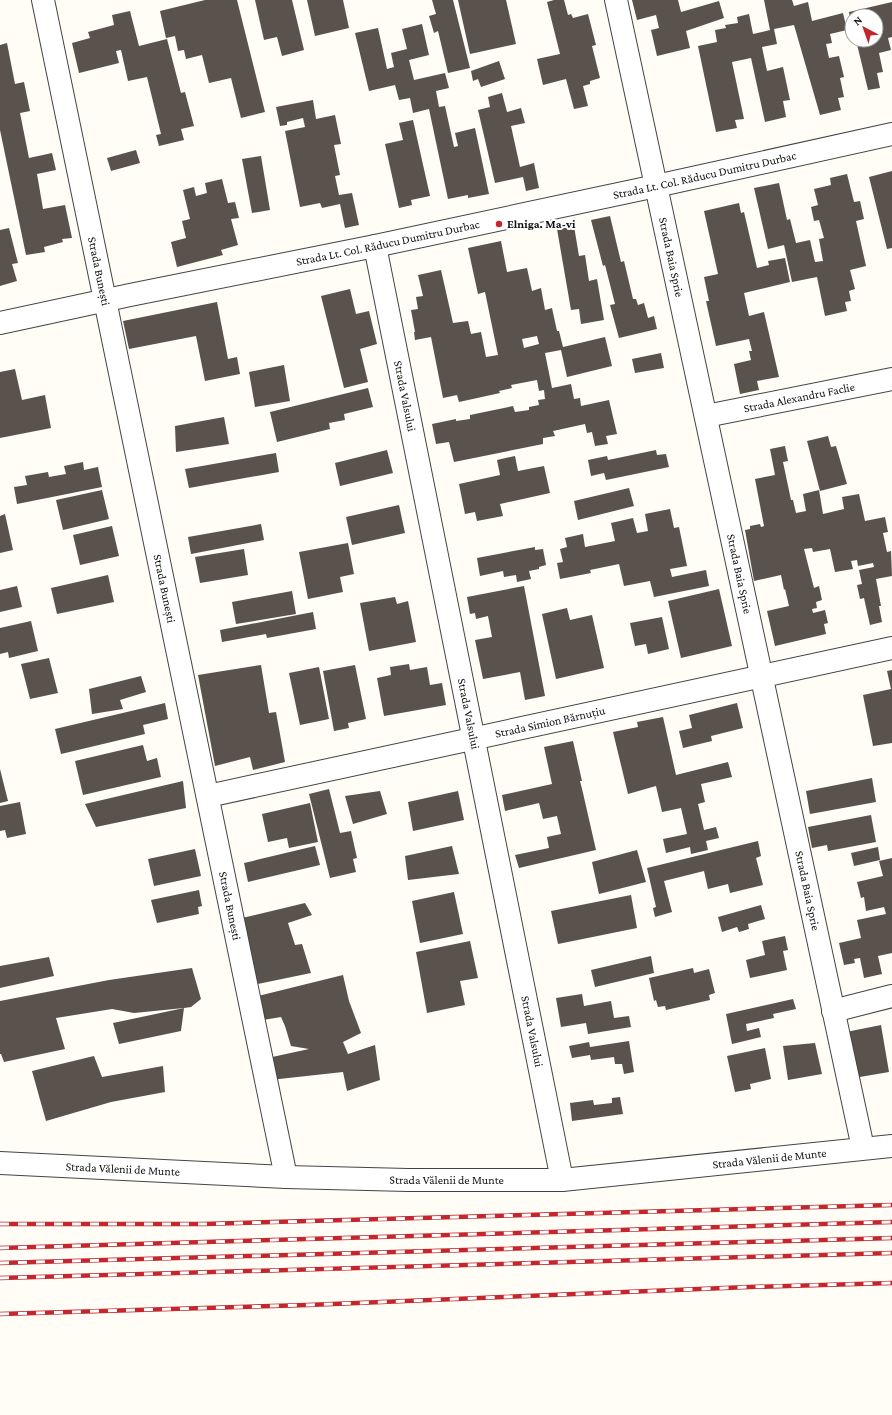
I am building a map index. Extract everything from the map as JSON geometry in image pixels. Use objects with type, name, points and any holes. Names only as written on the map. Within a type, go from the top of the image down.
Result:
[{"type":"street","name":"Strada Bunești","points":[[43,0],[286,1177]]},
{"type":"street","name":"Strada Baia Sprie","points":[[616,0],[863,1148]]},
{"type":"street","name":"Strada Lt. Col. Răducu Dumitru Durbac","points":[[0,323],[130,295],[375,246],[892,134]]},
{"type":"street","name":"Strada Valsului","points":[[375,246],[562,1180]]},
{"type":"street","name":"Strada Alexandru Faclie","points":[[706,416],[892,379]]},
{"type":"street","name":"Strada Simion Bărnuțiu","points":[[208,796],[892,648]]},
{"type":"street","points":[[834,1011],[892,996]]},
{"type":"street","name":"Strada Vălenii de Munte","points":[[0,1161],[286,1177],[408,1180],[562,1180],[892,1146]]},
{"type":"building","points":[[205,0],[237,0],[265,112],[241,118],[231,78],[209,83],[202,55],[186,59],[184,50],[178,51],[175,36],[166,38],[160,11]]},
{"type":"building","points":[[255,0],[292,0],[304,50],[282,56],[277,37],[264,40]]},
{"type":"building","points":[[307,0],[343,0],[349,28],[315,36]]},
{"type":"building","points":[[432,0],[453,0],[470,68],[448,73],[438,31],[434,33],[429,16],[436,14]]},
{"type":"building","points":[[458,0],[506,0],[516,44],[470,54]]},
{"type":"building","points":[[564,0],[568,15],[571,14],[573,18],[588,14],[596,45],[592,46],[600,78],[590,81],[590,84],[583,86],[588,106],[574,109],[566,79],[543,85],[537,59],[560,54],[547,2]]},
{"type":"building","points":[[632,0],[678,0],[681,12],[719,1],[724,18],[686,31],[690,48],[657,56],[651,30],[659,28],[656,15],[637,20]]},
{"type":"building","points":[[764,0],[792,0],[794,6],[808,2],[812,21],[843,13],[844,31],[830,34],[832,43],[826,44],[829,58],[839,56],[844,77],[840,78],[844,97],[838,98],[841,110],[820,115],[794,25],[774,29],[777,44],[762,47],[767,71],[783,67],[790,100],[783,101],[786,117],[765,122],[751,58],[732,62],[744,119],[735,120],[737,128],[716,132],[698,46],[717,42],[715,30],[726,28],[725,25],[738,23],[737,17],[749,14],[753,34],[770,30]]},
{"type":"building","points":[[892,2],[892,37],[888,38],[891,50],[879,53],[883,72],[877,73],[880,88],[868,90],[858,48],[884,48],[884,8],[866,8]]},
{"type":"building","points":[[130,11],[139,46],[167,39],[181,93],[185,92],[194,126],[181,129],[184,140],[159,146],[156,135],[161,134],[147,77],[128,81],[121,50],[116,51],[119,63],[79,73],[72,43],[90,38],[88,32],[114,25],[112,15]]},
{"type":"building","points":[[422,24],[429,55],[409,60],[414,80],[445,73],[449,88],[436,91],[439,107],[445,106],[454,147],[458,146],[455,133],[475,128],[489,194],[468,198],[468,195],[448,199],[429,109],[413,113],[410,98],[399,100],[395,85],[369,91],[355,33],[378,28],[387,69],[394,67],[391,53],[407,49],[402,29]]},
{"type":"building","points":[[7,43],[15,84],[24,82],[30,111],[20,113],[29,158],[52,153],[56,170],[37,174],[43,209],[65,205],[72,238],[62,239],[63,242],[44,247],[45,252],[26,255],[0,130],[0,45]]},
{"type":"building","points":[[499,61],[505,79],[481,87],[478,79],[473,81],[471,71]]},
{"type":"building","points":[[502,93],[507,112],[521,108],[525,123],[511,126],[520,167],[534,163],[539,188],[526,191],[523,177],[495,183],[478,110],[490,107],[488,97]]},
{"type":"building","points":[[313,100],[316,119],[335,115],[341,144],[334,145],[340,175],[335,176],[339,195],[352,193],[359,225],[345,228],[340,204],[322,208],[320,203],[300,207],[285,131],[305,127],[303,118],[287,122],[287,125],[280,126],[276,107]]},
{"type":"building","points":[[413,120],[430,196],[411,200],[412,205],[399,208],[385,144],[403,140],[399,123]]},
{"type":"building","points":[[136,150],[140,163],[111,171],[107,158]]},
{"type":"building","points":[[261,156],[270,210],[252,213],[242,159]]},
{"type":"building","points":[[892,171],[892,248],[887,249],[869,177]]},
{"type":"building","points":[[847,174],[854,202],[860,201],[864,219],[856,221],[866,266],[850,270],[855,289],[849,291],[851,301],[845,302],[847,311],[825,316],[817,277],[792,282],[784,245],[768,249],[754,188],[779,183],[787,220],[790,219],[796,243],[810,240],[815,262],[823,261],[819,239],[824,238],[819,220],[814,221],[811,207],[818,205],[814,189],[831,185],[830,178]]},
{"type":"building","points":[[222,179],[228,203],[235,202],[239,218],[231,219],[238,245],[221,250],[223,255],[177,267],[171,242],[186,238],[182,221],[190,219],[183,190],[194,187],[196,196],[207,193],[205,183]]},
{"type":"building","points":[[739,203],[741,213],[744,212],[757,268],[769,265],[768,261],[785,258],[790,282],[744,293],[749,316],[764,312],[779,377],[757,381],[759,390],[740,394],[734,364],[751,360],[749,351],[752,351],[749,339],[716,346],[706,301],[709,301],[704,277],[718,274],[704,211]]},
{"type":"building","points":[[610,216],[621,262],[624,261],[633,299],[636,299],[638,305],[644,303],[648,318],[654,316],[657,329],[619,338],[610,305],[615,304],[591,220]]},
{"type":"building","points":[[574,226],[579,256],[585,255],[589,281],[597,279],[604,320],[581,324],[579,309],[571,310],[557,229]]},
{"type":"building","points":[[9,228],[18,263],[12,264],[17,281],[0,286],[0,230]]},
{"type":"building","points":[[501,241],[507,272],[527,268],[532,291],[541,288],[545,310],[552,308],[557,331],[559,331],[563,347],[605,337],[612,366],[567,377],[561,350],[545,353],[552,388],[571,384],[574,399],[580,398],[581,406],[609,400],[617,434],[606,436],[608,444],[595,446],[592,432],[587,433],[585,424],[553,431],[555,436],[543,438],[543,444],[454,462],[449,442],[436,444],[432,424],[456,419],[456,421],[470,419],[470,415],[513,406],[515,412],[529,410],[529,407],[539,405],[538,400],[545,399],[544,390],[539,391],[537,380],[511,385],[512,388],[499,391],[500,393],[459,402],[457,395],[443,398],[431,337],[415,340],[411,310],[418,309],[416,297],[423,296],[418,275],[441,270],[453,323],[468,321],[471,334],[481,332],[486,357],[498,355],[485,292],[478,294],[468,248]],"holes":[[[537,336],[539,344],[524,348],[522,339]]]},
{"type":"building","points":[[350,289],[356,314],[369,311],[377,344],[360,349],[368,382],[344,388],[321,296]]},
{"type":"building","points":[[217,302],[228,359],[237,357],[240,374],[205,381],[196,336],[129,349],[123,321]]},
{"type":"building","points":[[661,353],[664,368],[635,373],[632,359]]},
{"type":"building","points":[[284,365],[290,401],[255,407],[249,372]]},
{"type":"building","points":[[15,369],[22,400],[45,395],[51,428],[0,438],[0,372]]},
{"type":"building","points":[[368,388],[373,407],[344,414],[345,420],[329,423],[330,429],[277,442],[270,412]]},
{"type":"building","points":[[224,417],[229,444],[176,452],[175,426]]},
{"type":"building","points":[[828,436],[831,447],[836,446],[847,484],[820,491],[807,441]]},
{"type":"building","points":[[785,446],[788,461],[783,462],[791,500],[793,500],[796,513],[806,511],[803,494],[819,490],[823,514],[844,509],[842,497],[859,494],[865,521],[885,517],[888,532],[883,533],[887,552],[891,551],[892,576],[876,579],[881,606],[879,606],[882,622],[870,625],[864,598],[860,599],[857,585],[862,584],[859,570],[874,567],[873,563],[858,566],[857,560],[851,561],[853,569],[835,572],[830,549],[813,552],[812,548],[804,549],[814,588],[819,586],[822,600],[816,602],[817,608],[812,609],[813,613],[825,610],[828,623],[824,624],[826,634],[775,646],[767,611],[789,606],[785,589],[784,590],[781,575],[754,581],[745,530],[750,529],[750,526],[760,524],[761,527],[764,526],[755,479],[775,475],[770,449]]},
{"type":"building","points":[[387,450],[393,473],[340,486],[335,463]]},
{"type":"building","points":[[656,450],[657,455],[666,454],[669,467],[606,480],[604,473],[591,476],[588,460],[607,456],[608,460]]},
{"type":"building","points":[[276,453],[279,472],[189,488],[185,469]]},
{"type":"building","points":[[515,456],[518,471],[544,466],[550,493],[500,504],[503,516],[477,521],[475,512],[465,514],[459,484],[500,475],[497,460]]},
{"type":"building","points":[[83,462],[84,470],[98,467],[102,487],[17,504],[14,487],[27,485],[25,476],[48,472],[49,477],[66,474],[64,466]]},
{"type":"building","points":[[629,488],[634,506],[578,520],[574,501]]},
{"type":"building","points":[[102,490],[109,519],[63,530],[56,500]]},
{"type":"building","points":[[399,505],[405,533],[352,545],[346,517]]},
{"type":"building","points":[[670,509],[674,528],[679,527],[687,566],[670,569],[672,577],[706,570],[709,586],[654,597],[650,581],[624,586],[619,564],[590,570],[591,573],[560,579],[557,563],[563,562],[560,549],[567,547],[565,538],[583,534],[585,547],[615,541],[611,523],[633,518],[637,533],[648,531],[645,514]]},
{"type":"building","points":[[5,514],[13,550],[0,553],[0,516]]},
{"type":"building","points":[[261,524],[264,540],[191,554],[188,537]]},
{"type":"building","points":[[112,526],[119,556],[80,565],[73,535]]},
{"type":"building","points":[[348,543],[354,574],[340,577],[343,592],[308,599],[299,552]]},
{"type":"building","points":[[535,547],[535,550],[543,549],[546,565],[539,567],[539,569],[529,571],[531,579],[517,582],[516,575],[504,577],[503,571],[480,576],[477,558]]},
{"type":"building","points":[[244,549],[248,575],[200,583],[195,557]]},
{"type":"building","points":[[108,575],[114,602],[57,614],[51,588]]},
{"type":"building","points":[[17,586],[22,607],[0,612],[0,590]]},
{"type":"building","points":[[524,586],[545,696],[525,700],[520,672],[483,679],[475,640],[492,637],[488,616],[476,619],[475,613],[470,614],[467,597]]},
{"type":"building","points":[[719,589],[732,646],[681,658],[668,601]]},
{"type":"building","points":[[292,591],[296,614],[236,624],[232,602]]},
{"type":"building","points":[[395,597],[397,604],[408,601],[416,642],[369,651],[360,603]]},
{"type":"building","points":[[567,608],[570,620],[592,615],[604,668],[556,679],[542,614]]},
{"type":"building","points":[[313,612],[316,629],[267,638],[266,634],[222,642],[220,630]]},
{"type":"building","points":[[662,617],[669,649],[648,654],[646,644],[635,646],[630,623]]},
{"type":"building","points":[[31,621],[38,651],[9,658],[8,652],[0,654],[0,628]]},
{"type":"building","points":[[49,658],[58,693],[30,699],[21,664]]},
{"type":"building","points":[[409,664],[410,670],[427,667],[430,685],[442,683],[446,705],[384,716],[377,678],[391,675],[390,667]]},
{"type":"building","points":[[261,665],[269,713],[276,712],[285,762],[253,770],[250,757],[215,766],[198,675]]},
{"type":"building","points":[[355,665],[366,719],[348,723],[349,728],[334,731],[323,671]]},
{"type":"building","points":[[319,667],[329,719],[300,725],[289,673]]},
{"type":"building","points":[[892,670],[892,743],[873,746],[863,695],[891,689],[887,671]]},
{"type":"building","points":[[141,676],[146,692],[120,700],[123,709],[92,714],[89,689]]},
{"type":"building","points":[[165,703],[168,719],[143,725],[145,734],[61,754],[55,729]]},
{"type":"building","points":[[737,703],[743,728],[711,736],[712,741],[683,748],[679,731],[692,728],[689,715]]},
{"type":"building","points":[[663,717],[676,775],[728,762],[732,777],[701,784],[705,802],[698,804],[704,830],[716,827],[719,838],[706,841],[708,850],[691,854],[690,847],[666,853],[663,839],[687,834],[681,808],[662,812],[656,786],[628,794],[613,732],[638,727],[637,722]]},
{"type":"building","points":[[573,741],[582,781],[580,781],[596,850],[519,868],[515,855],[549,848],[547,837],[561,834],[557,816],[543,819],[539,803],[505,811],[502,795],[552,784],[544,747]]},
{"type":"building","points":[[143,745],[147,761],[157,758],[161,777],[83,795],[75,761]]},
{"type":"building","points":[[0,769],[8,801],[0,803]]},
{"type":"building","points":[[872,778],[876,802],[810,814],[806,791]]},
{"type":"building","points":[[183,781],[186,808],[96,827],[85,804]]},
{"type":"building","points":[[329,789],[340,833],[351,831],[357,858],[353,859],[356,872],[330,878],[309,794]]},
{"type":"building","points":[[380,791],[387,814],[353,824],[345,796]]},
{"type":"building","points":[[458,791],[464,820],[413,831],[408,802]]},
{"type":"building","points":[[20,802],[26,834],[7,838],[5,830],[0,831],[0,806]]},
{"type":"building","points":[[310,803],[318,842],[289,848],[287,838],[268,842],[262,814]]},
{"type":"building","points":[[871,815],[876,842],[828,851],[827,845],[812,848],[808,827]]},
{"type":"building","points":[[758,841],[761,856],[756,858],[763,885],[730,893],[728,884],[708,889],[704,871],[664,881],[672,912],[655,917],[653,908],[656,907],[647,868]]},
{"type":"building","points":[[315,846],[320,865],[248,882],[244,863]]},
{"type":"building","points":[[452,846],[459,874],[408,880],[405,856]]},
{"type":"building","points":[[878,847],[880,860],[854,866],[851,853]]},
{"type":"building","points":[[195,849],[201,876],[154,886],[148,859]]},
{"type":"building","points":[[637,850],[646,882],[599,894],[592,862]]},
{"type":"building","points":[[892,858],[892,953],[878,956],[882,974],[864,978],[860,958],[854,959],[855,963],[844,965],[839,943],[861,938],[857,920],[886,914],[884,907],[866,911],[864,897],[861,898],[857,882],[883,876],[879,861]]},
{"type":"building","points":[[199,890],[202,906],[198,907],[199,914],[157,923],[151,900]]},
{"type":"building","points":[[454,892],[463,934],[420,943],[412,901]]},
{"type":"building","points":[[631,895],[637,928],[558,944],[551,911]]},
{"type":"building","points":[[305,903],[312,915],[288,923],[295,945],[302,944],[311,973],[248,986],[242,918]]},
{"type":"building","points":[[761,905],[765,919],[748,924],[749,929],[739,932],[737,927],[722,932],[718,917]]},
{"type":"building","points":[[785,936],[788,950],[783,951],[787,970],[750,978],[746,960],[765,955],[762,941]]},
{"type":"building","points":[[470,941],[478,978],[460,981],[465,1005],[427,1013],[416,952]]},
{"type":"building","points":[[651,956],[654,973],[595,987],[591,970]]},
{"type":"building","points":[[49,957],[54,976],[0,988],[0,966]]},
{"type":"building","points":[[192,968],[201,999],[191,1007],[134,1013],[112,1009],[56,1018],[65,1049],[4,1062],[0,1054],[0,1001],[109,980]]},
{"type":"building","points":[[693,968],[694,973],[709,969],[715,993],[709,995],[710,1000],[666,1010],[665,1006],[658,1007],[656,1000],[654,1001],[649,978]]},
{"type":"building","points":[[343,975],[349,1001],[361,1033],[343,1042],[348,1054],[375,1045],[380,1080],[347,1091],[343,1072],[270,1080],[263,1059],[309,1049],[291,1046],[281,1017],[263,1020],[258,996]]},
{"type":"building","points":[[582,994],[584,1006],[611,1001],[614,1018],[629,1016],[631,1027],[588,1034],[586,1023],[561,1027],[556,998]]},
{"type":"building","points":[[793,999],[796,1009],[773,1014],[774,1018],[746,1024],[747,1031],[759,1028],[761,1037],[732,1044],[726,1014]]},
{"type":"building","points":[[184,1008],[181,1031],[119,1044],[113,1023]]},
{"type":"building","points":[[881,1025],[889,1072],[854,1078],[846,1032]]},
{"type":"building","points":[[629,1041],[634,1072],[624,1074],[622,1064],[615,1064],[614,1057],[591,1060],[590,1055],[572,1058],[569,1046],[589,1042],[590,1047]]},
{"type":"building","points":[[815,1043],[822,1074],[788,1080],[783,1046]]},
{"type":"building","points":[[765,1048],[771,1079],[750,1084],[751,1089],[735,1092],[727,1056]]},
{"type":"building","points":[[94,1056],[102,1077],[163,1066],[165,1092],[111,1102],[46,1121],[32,1071]]},
{"type":"building","points":[[620,1097],[623,1114],[572,1121],[570,1103],[593,1100],[594,1105],[612,1103],[612,1098]]},
{"type":"railway","points":[[0,1224],[204,1224],[892,1205]]},
{"type":"railway","points":[[0,1248],[892,1222]]},
{"type":"railway","points":[[0,1263],[892,1238]]},
{"type":"railway","points":[[0,1278],[892,1253]]},
{"type":"railway","points":[[0,1314],[308,1305],[749,1287],[892,1283]]},
{"type":"place","name":"Elniga. Ma-vi","points":[[499,224]]}]
